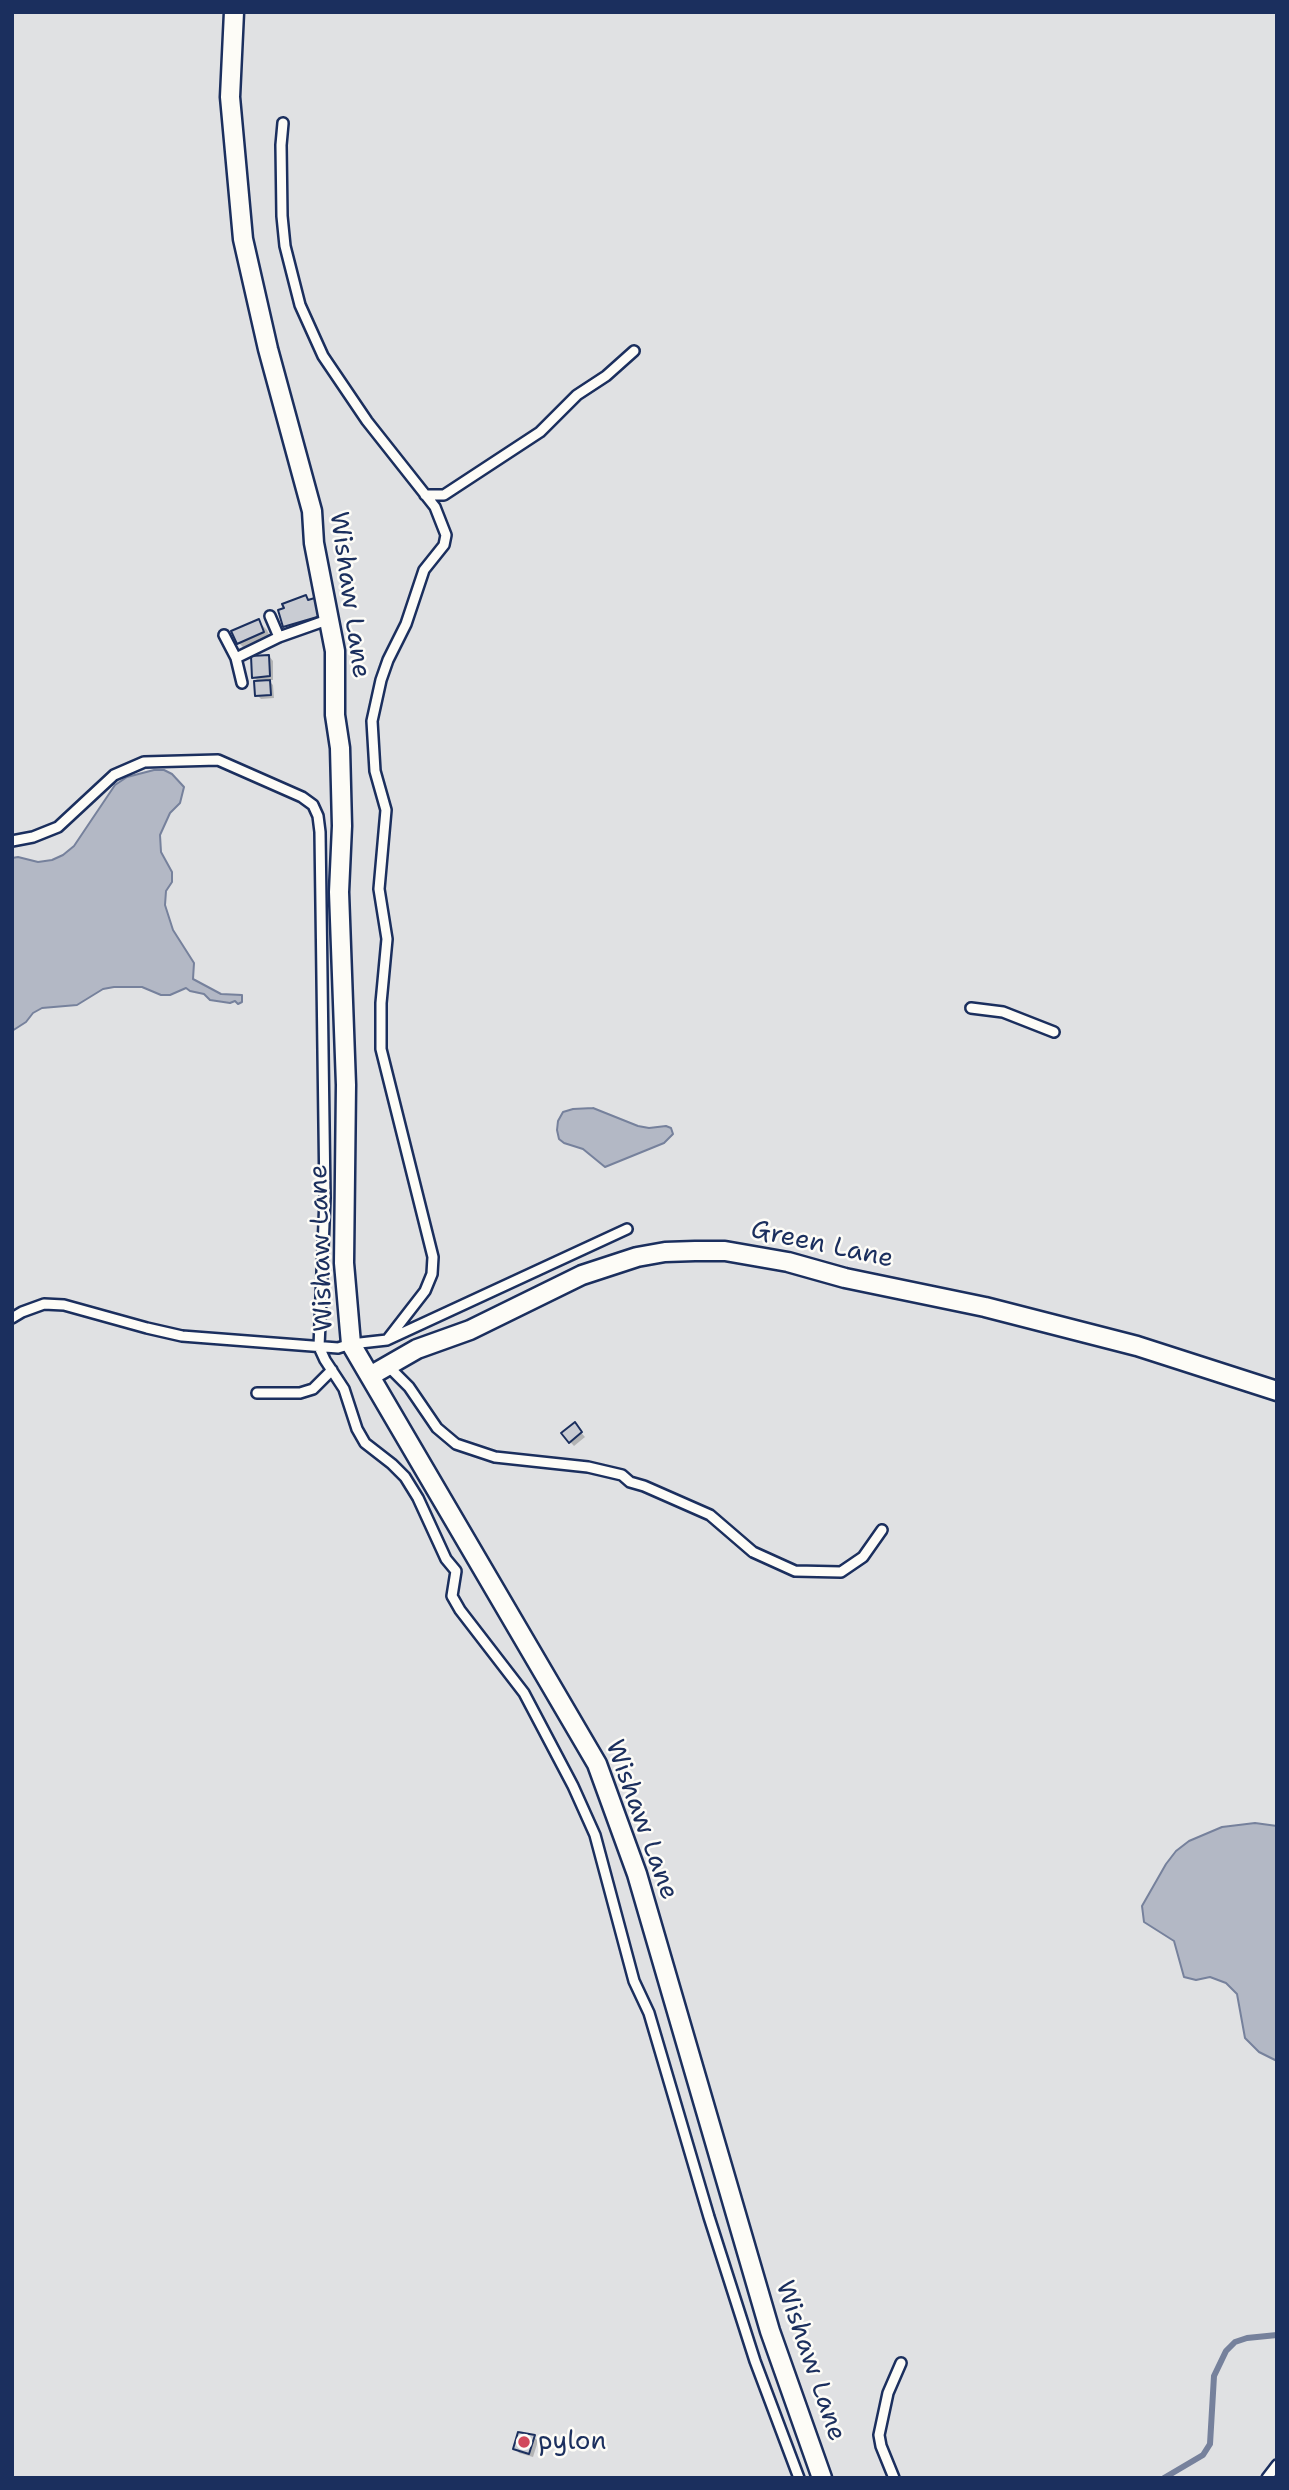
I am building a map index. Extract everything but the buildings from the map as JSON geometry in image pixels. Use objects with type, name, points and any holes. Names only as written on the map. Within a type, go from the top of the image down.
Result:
[{"type":"street","name":"Wishaw Lane","points":[[234,12],[230,97],[243,239],[268,349],[308,492],[314,543],[335,651],[335,715],[340,748],[342,826],[339,858],[346,1086],[344,1263],[351,1344],[597,1764],[637,1874],[770,2331],[822,2478]]},
{"type":"street","name":"Green Lane","points":[[370,1376],[417,1349],[470,1329],[553,1288],[637,1256],[665,1252],[725,1251],[788,1262],[845,1278],[1024,1317],[1137,1346],[1277,1391]]},
{"type":"lane","points":[[283,123],[282,216],[285,246],[300,305],[323,356],[435,507],[446,535],[444,545],[418,584],[407,624],[387,660],[372,721],[375,771],[386,810],[379,889],[387,939],[381,1003],[381,1049],[433,1257],[432,1274],[425,1291],[387,1340]]},
{"type":"lane","points":[[425,495],[444,495],[540,432],[576,395],[606,376],[634,351]]},
{"type":"lane","points":[[271,616],[279,637]]},
{"type":"lane","points":[[236,658],[279,637],[330,619]]},
{"type":"lane","points":[[224,635],[236,658],[242,683]]},
{"type":"lane","points":[[12,841],[33,837],[58,827],[114,775],[144,762],[218,760],[302,797],[313,805],[320,832],[325,1198],[319,1347],[344,1389],[353,1420],[365,1443],[405,1477],[418,1498],[446,1559],[456,1572],[452,1596],[524,1693],[596,1835],[634,1981],[649,2013],[755,2361],[799,2478]]},
{"type":"lane","points":[[971,1009],[1003,1012],[1054,1032]]},
{"type":"lane","points":[[12,1318],[44,1304],[64,1305],[182,1336],[338,1348],[387,1340],[627,1228]]},
{"type":"lane","points":[[389,1367],[409,1387],[437,1429],[456,1444],[495,1457],[588,1467],[622,1475],[631,1482],[710,1515],[753,1552],[795,1571],[841,1572],[863,1557],[883,1530]]},
{"type":"lane","points":[[257,1393],[300,1393],[313,1390],[332,1370]]},
{"type":"lane","points":[[894,2478],[879,2435],[883,2409],[901,2363]]},
{"type":"lane","points":[[1267,2478],[1277,2465]]},
{"type":"shaded area","points":[[12,12],[1277,12],[1277,2478],[12,2478]]},
{"type":"shaded area","points":[[164,770],[172,774],[184,787],[180,803],[170,813],[160,835],[161,852],[172,872],[165,905],[173,930],[194,963],[193,979],[221,994],[242,995],[242,1002],[238,1004],[235,1001],[230,1003],[210,1000],[204,994],[186,988],[170,995],[161,995],[142,987],[114,987],[103,989],[77,1005],[42,1008],[12,1031],[12,858],[38,862],[63,855],[74,846],[115,785],[127,777]]},
{"type":"shaded area","points":[[593,1108],[638,1126],[666,1126],[671,1128],[673,1134],[664,1143],[605,1167],[583,1149],[564,1143],[559,1139],[557,1130],[563,1112]]},
{"type":"shaded area","points":[[1255,1823],[1277,1826],[1277,2061],[1259,2052],[1245,2038],[1237,1994],[1226,1983],[1210,1977],[1196,1980],[1184,1977],[1174,1941],[1144,1922],[1142,1906],[1166,1864],[1176,1851],[1189,1841],[1222,1827]]},
{"type":"waterway","points":[[1164,2478],[1203,2455],[1210,2444],[1214,2376],[1226,2351],[1235,2342],[1247,2338],[1277,2335]]},
{"type":"place","name":"pylon","points":[[524,2442]]}]
